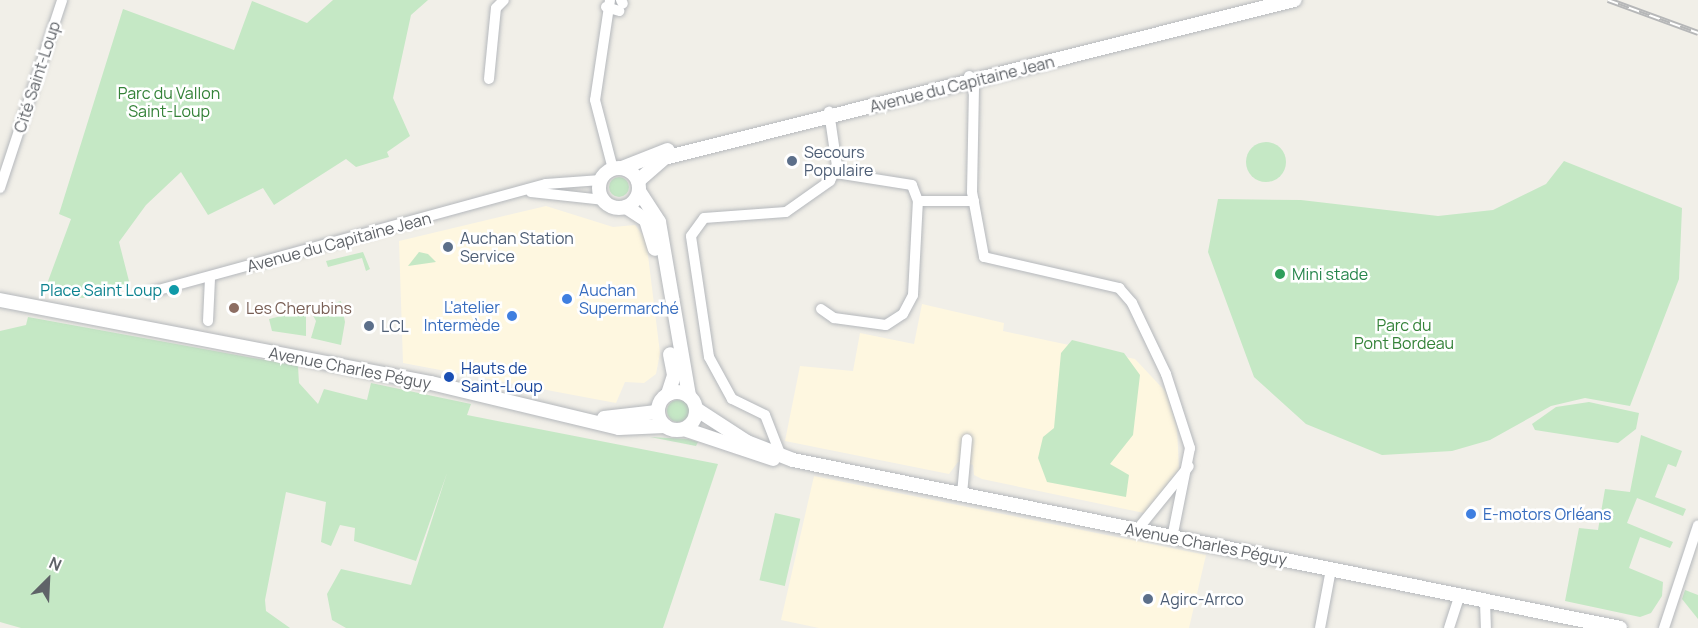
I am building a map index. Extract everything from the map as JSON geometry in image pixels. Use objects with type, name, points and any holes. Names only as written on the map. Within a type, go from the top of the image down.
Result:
[{"type":"main road","name":"Avenue du Capitaine Jean","points":[[627,207],[638,186],[664,158],[1270,0]]},
{"type":"main road","name":"Avenue du Capitaine Jean","points":[[970,79],[1294,0]]},
{"type":"main road","name":"Avenue du Capitaine Jean","points":[[601,180],[618,169],[652,154],[830,115]]},
{"type":"main road","points":[[601,180],[603,200],[627,207],[646,220],[654,241],[674,375],[668,394],[657,411],[665,426],[684,429],[696,409],[689,396],[660,222],[638,186],[618,169]]},
{"type":"main road","name":"Avenue Charles Péguy","points":[[0,300],[589,417],[638,418],[657,411]]},
{"type":"main road","points":[[668,394],[689,396]]},
{"type":"main road","name":"Avenue Charles Péguy","points":[[696,409],[723,430],[787,458],[1459,597],[1620,628]]},
{"type":"main road","name":"Avenue Charles Péguy","points":[[589,417],[619,429],[665,426]]},
{"type":"main road","name":"Avenue Charles Péguy","points":[[684,429],[766,459],[787,458]]},
{"type":"street","name":"Cité Saint-Loup","points":[[0,188],[62,0]]},
{"type":"street","points":[[489,79],[496,8],[504,0]]},
{"type":"street","points":[[618,169],[596,111],[602,34],[608,4],[621,5]]},
{"type":"street","points":[[970,79],[974,201],[984,257],[1108,285],[1126,294],[1179,406],[1190,448],[1189,466],[1172,537]]},
{"type":"street","points":[[830,115],[836,173]]},
{"type":"street","points":[[787,458],[765,415],[732,399],[709,357],[691,236],[704,218],[786,212],[836,173],[908,181],[918,201],[913,295],[903,314],[875,326],[834,318],[821,309]]},
{"type":"street","name":"Avenue du Capitaine Jean","points":[[151,292],[527,191],[601,180]]},
{"type":"street","points":[[527,191],[603,200]]},
{"type":"street","points":[[918,201],[974,201]]},
{"type":"street","points":[[208,321],[210,278]]},
{"type":"street","points":[[962,494],[968,439]]},
{"type":"street","points":[[1137,530],[1189,466]]},
{"type":"street","points":[[1664,628],[1698,525]]},
{"type":"street","points":[[1320,628],[1330,569]]},
{"type":"street","points":[[1449,628],[1459,597]]},
{"type":"street","points":[[1485,602],[1486,628]]},
{"type":"shaded area","points":[[546,206],[613,227],[635,225],[646,239],[660,353],[656,374],[644,383],[625,382],[616,403],[403,363],[399,241]]},
{"type":"shaded area","points":[[922,304],[1004,323],[1003,331],[1135,359],[1166,392],[1177,428],[1179,469],[1144,513],[982,479],[974,475],[973,465],[958,462],[949,474],[785,441],[800,366],[853,371],[860,333],[914,344]]},
{"type":"shaded area","points":[[814,476],[1206,555],[1189,628],[819,628],[781,620]]},
{"type":"green space","name":"Parc du Vallon Saint-Loup","points":[[333,0],[428,0],[411,15],[393,98],[410,136],[387,152],[389,157],[356,167],[346,159],[274,205],[263,188],[208,215],[181,172],[146,205],[119,242],[130,285],[83,298],[44,292],[71,219],[59,214],[123,9],[234,50],[252,1],[307,23]]},
{"type":"green space","points":[[1266,142],[1274,143],[1280,148],[1285,154],[1285,170],[1280,176],[1274,181],[1266,182],[1258,181],[1252,176],[1247,170],[1246,162],[1247,154],[1252,148],[1258,143]]},
{"type":"green space","name":"Parc du Pont Bordeau","points":[[1564,161],[1682,208],[1679,279],[1630,406],[1585,398],[1551,406],[1490,440],[1452,451],[1382,455],[1306,424],[1254,377],[1208,252],[1218,199],[1301,200],[1438,216],[1493,210],[1546,184]]},
{"type":"green space","points":[[619,177],[626,180],[629,187],[626,194],[619,197],[612,194],[609,187],[612,180]]},
{"type":"green space","points":[[363,252],[370,269],[366,271],[362,258],[328,267],[326,261]]},
{"type":"green space","points":[[419,252],[428,254],[436,262],[408,266]]},
{"type":"green space","points":[[341,301],[345,322],[341,345],[311,338],[316,321],[310,310]]},
{"type":"green space","points":[[306,310],[306,336],[272,331],[269,319]]},
{"type":"green space","points":[[28,317],[298,366],[299,383],[318,404],[324,389],[367,400],[371,383],[471,404],[467,415],[718,464],[663,628],[346,628],[332,620],[327,594],[341,569],[411,585],[447,473],[416,561],[354,541],[355,528],[340,525],[331,546],[321,542],[326,502],[286,492],[265,600],[266,611],[290,628],[21,628],[0,622],[0,331],[26,325]]},
{"type":"green space","points":[[1072,340],[1124,353],[1140,375],[1133,435],[1110,464],[1129,475],[1126,497],[1047,482],[1038,458],[1043,437],[1054,428],[1061,353]]},
{"type":"green space","points":[[678,400],[686,403],[689,411],[686,419],[678,422],[670,419],[667,411],[670,403]]},
{"type":"green space","points":[[1589,402],[1639,413],[1636,429],[1618,443],[1535,430],[1532,424],[1556,407]]},
{"type":"green space","points":[[1641,435],[1682,451],[1676,467],[1668,464],[1655,497],[1686,509],[1683,516],[1637,498],[1627,523],[1673,542],[1670,548],[1640,537],[1629,568],[1663,582],[1662,596],[1651,613],[1640,617],[1565,601],[1579,528],[1598,530],[1605,489],[1630,492]]},
{"type":"green space","points":[[650,437],[688,439],[698,442],[696,446]]},
{"type":"green space","points":[[775,513],[800,519],[785,586],[759,580]]},
{"type":"green space","points":[[1685,590],[1698,595],[1698,619],[1682,599]]},
{"type":"railway","points":[[1608,0],[1698,33]]},
{"type":"place","name":"Secours Populaire","points":[[792,161]]},
{"type":"place","name":"Auchan Station Service","points":[[448,247]]},
{"type":"place","name":"Mini stade","points":[[1280,274]]},
{"type":"place","name":"Place Saint Loup","points":[[174,290]]},
{"type":"place","name":"Auchan Supermarché","points":[[567,299]]},
{"type":"place","name":"Les Cherubins","points":[[234,308]]},
{"type":"place","name":"L'atelier Intermède","points":[[512,316]]},
{"type":"place","name":"LCL","points":[[369,326]]},
{"type":"place","name":"Hauts de Saint-Loup","points":[[449,377]]},
{"type":"place","name":"E-motors Orléans","points":[[1471,514]]},
{"type":"place","name":"Agirc-Arrco","points":[[1148,599]]}]
